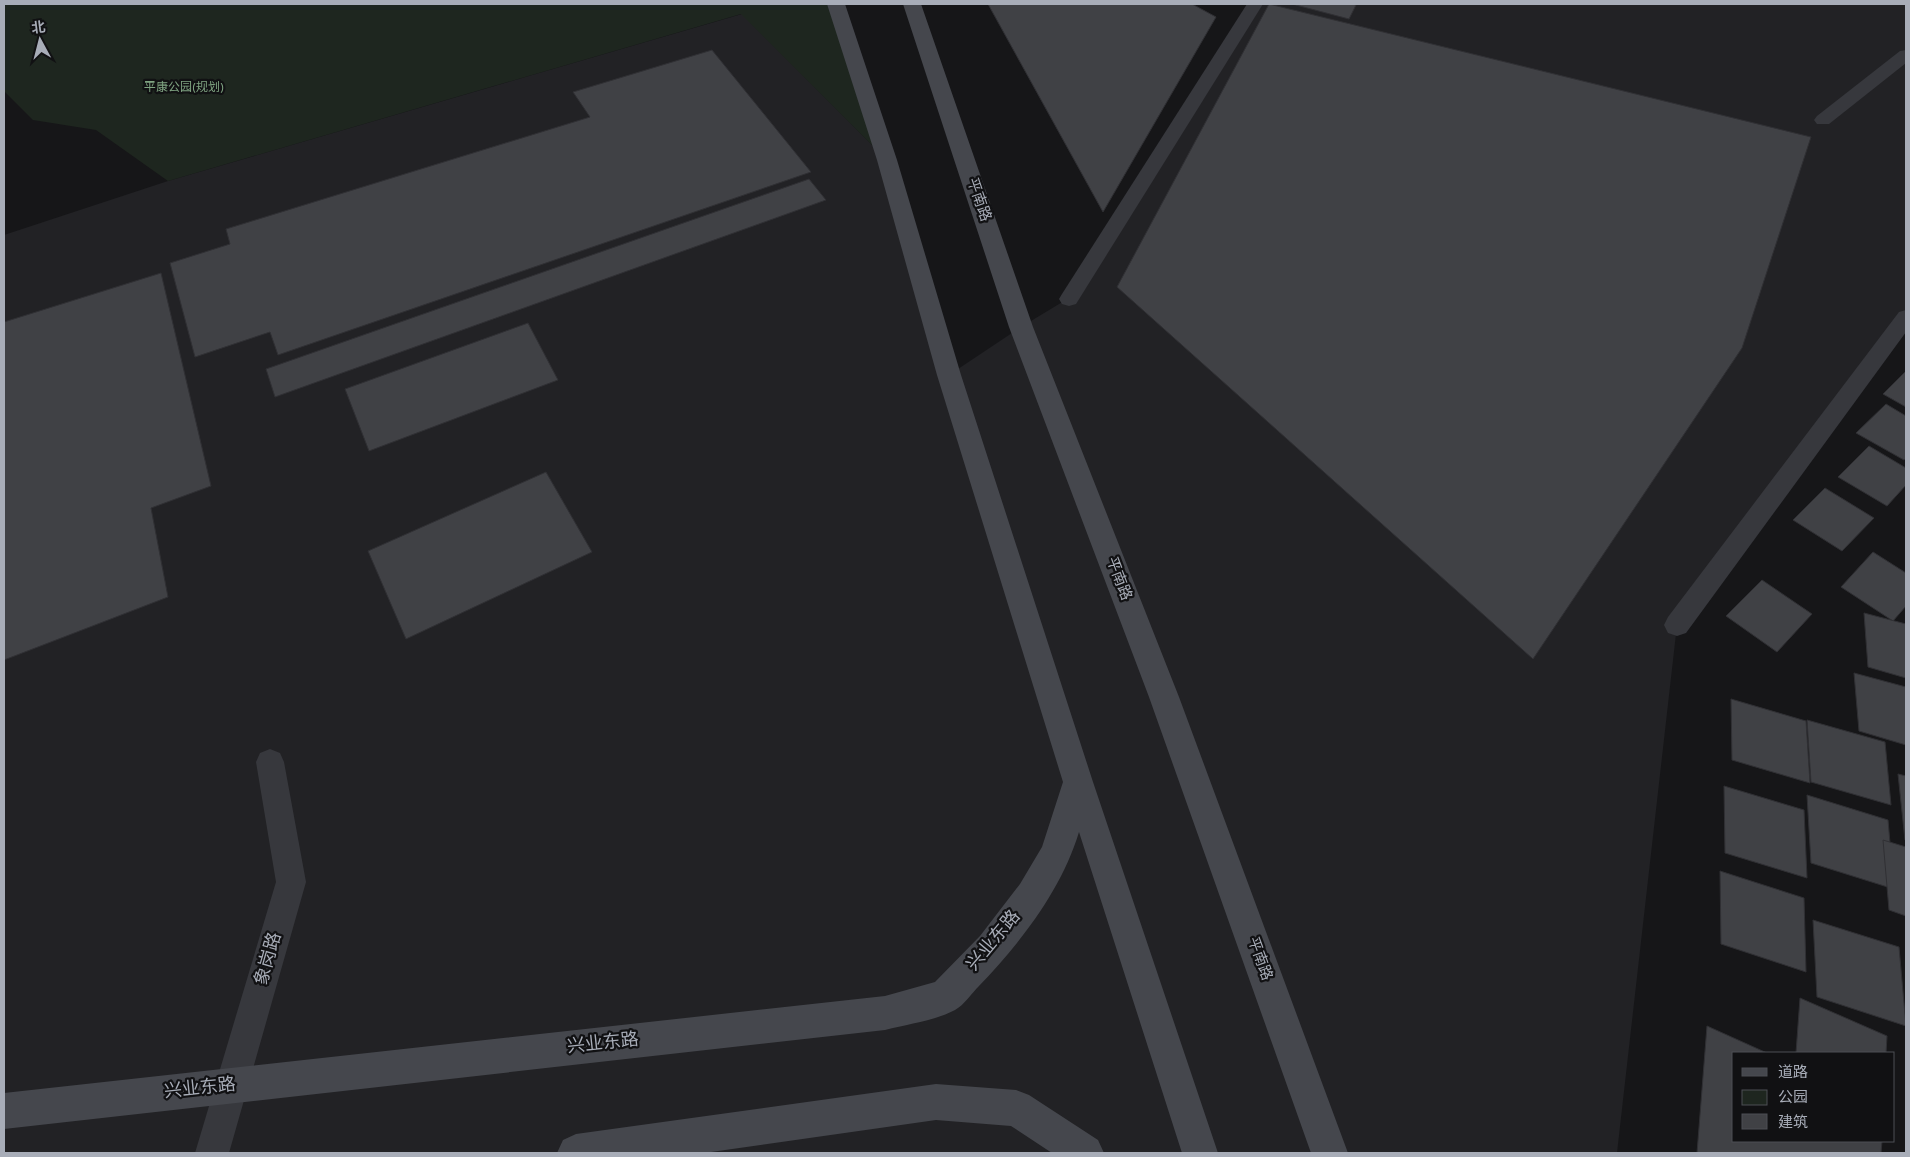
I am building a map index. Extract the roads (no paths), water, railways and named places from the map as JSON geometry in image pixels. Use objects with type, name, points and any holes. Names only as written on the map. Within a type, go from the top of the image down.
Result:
[{"type":"main road","points":[[836,4],[887,160],[949,375],[1078,782],[1200,1153]]},
{"type":"main road","name":"平南路","points":[[912,4],[1021,326],[1164,697],[1330,1153]]},
{"type":"main road","name":"兴业东路","points":[[4,1111],[885,1013],[944,997],[992,948],[1032,895],[1056,854],[1078,782]]},
{"type":"main road","points":[[576,1153],[936,1102],[1016,1108],[1084,1153]]},
{"type":"lane","points":[[1069,298],[1255,4]]},
{"type":"lane","points":[[1824,120],[1906,55]]},
{"type":"lane","points":[[1677,625],[1906,317]]},
{"type":"lane","name":"象岗路","points":[[212,1153],[234,1085],[291,882],[270,762]]},
{"type":"park label","name":"平康公园(规划)","points":[[184,88]]}]
